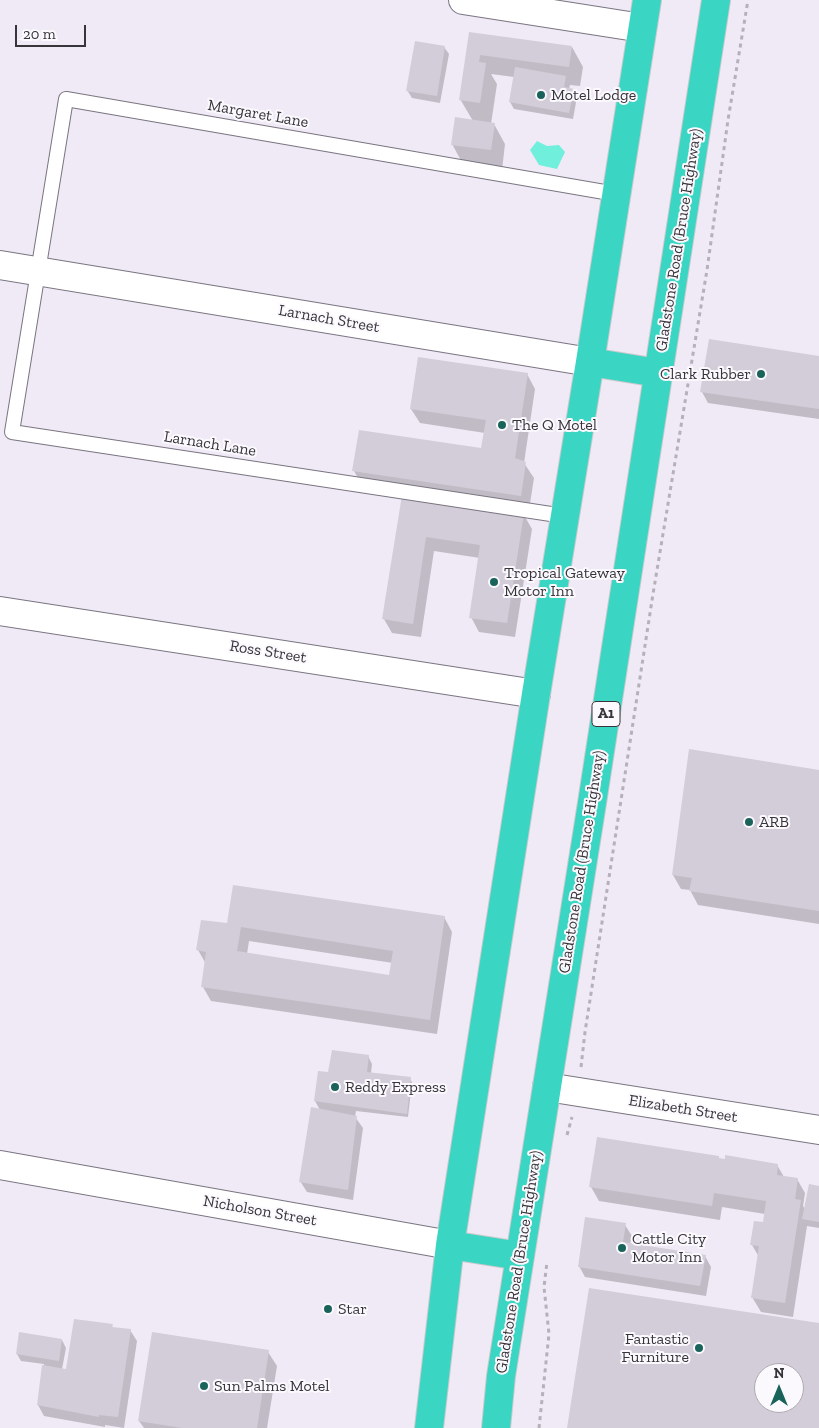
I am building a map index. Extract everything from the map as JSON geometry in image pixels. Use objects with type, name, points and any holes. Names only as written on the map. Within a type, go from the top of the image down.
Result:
[{"type":"highway","points":[[429,1428],[429,1412],[450,1245],[647,0]]},
{"type":"highway","name":"Gladstone Road (Bruce Highway)","points":[[496,1428],[501,1376],[591,812],[716,0]]},
{"type":"highway","name":"Larnach Street","points":[[590,362],[658,373]]},
{"type":"highway","name":"Nicholson Street","points":[[450,1245],[520,1256]]},
{"type":"street","points":[[463,0],[642,28]]},
{"type":"street","name":"Larnach Street","points":[[0,265],[590,362]]},
{"type":"street","name":"Ross Street","points":[[0,611],[536,694]]},
{"type":"street","name":"Elizabeth Street","points":[[547,1087],[819,1130]]},
{"type":"street","name":"Nicholson Street","points":[[0,1165],[450,1245]]},
{"type":"lane","name":"Margaret Lane","points":[[38,270],[66,99],[616,194]]},
{"type":"lane","name":"Larnach Lane","points":[[38,270],[12,432],[564,516]]},
{"type":"path","points":[[567,1137],[579,1092],[585,1032],[609,873],[707,270],[728,120],[748,0]]},
{"type":"path","points":[[539,1428],[549,1334],[544,1287],[548,1258]]},
{"type":"shaded area","points":[[537,141],[547,146],[559,145],[565,152],[557,169],[539,165],[530,150]]},
{"type":"building","points":[[469,32],[572,46],[569,67],[480,55],[479,62],[486,63],[480,103],[459,100]]},
{"type":"building","points":[[415,41],[445,46],[437,96],[406,91]]},
{"type":"building","name":"Motel Lodge","points":[[515,67],[566,76],[564,87],[574,89],[569,113],[509,102]]},
{"type":"building","points":[[455,117],[495,123],[491,150],[451,145]]},
{"type":"building","name":"Clark Rubber","points":[[709,339],[819,356],[819,409],[700,392]]},
{"type":"building","name":"The Q Motel","points":[[418,357],[528,373],[515,458],[526,462],[521,496],[352,471],[359,430],[481,448],[486,420],[410,409]]},
{"type":"building","name":"Tropical Gateway Motor Inn","points":[[402,495],[524,513],[507,623],[469,618],[480,545],[426,537],[413,624],[382,619]]},
{"type":"building","name":"ARB","points":[[689,749],[819,770],[819,911],[689,891],[692,878],[672,875]]},
{"type":"building","points":[[233,885],[445,916],[430,1020],[201,987],[206,952],[196,950],[201,920],[227,923]],"holes":[[[241,927],[393,951],[389,975],[237,951]]]},
{"type":"building","points":[[332,1050],[369,1055],[367,1072],[411,1077],[407,1114],[314,1101],[318,1071],[328,1072]]},
{"type":"building","points":[[311,1107],[357,1116],[348,1190],[299,1182]]},
{"type":"building","points":[[597,1137],[719,1156],[719,1158],[725,1159],[725,1155],[778,1164],[777,1175],[798,1178],[795,1199],[801,1200],[785,1303],[751,1298],[759,1246],[750,1245],[754,1221],[763,1222],[766,1201],[714,1193],[712,1206],[589,1187]]},
{"type":"building","points":[[809,1184],[819,1186],[819,1222],[802,1219]]},
{"type":"building","name":"Cattle City Motor Inn","points":[[585,1217],[626,1223],[623,1242],[706,1255],[700,1286],[578,1267]]},
{"type":"building","name":"Fantastic Furniture","points":[[589,1288],[819,1323],[819,1428],[567,1428]]},
{"type":"building","points":[[74,1319],[113,1324],[112,1327],[131,1329],[118,1417],[99,1415],[99,1417],[37,1405],[42,1365],[66,1369]]},
{"type":"building","points":[[19,1332],[62,1339],[59,1361],[16,1354]]},
{"type":"building","name":"Sun Palms Motel","points":[[152,1332],[269,1350],[257,1428],[182,1428],[138,1421]]},
{"type":"place","name":"Motel Lodge","points":[[541,95]]},
{"type":"place","name":"Clark Rubber","points":[[761,374]]},
{"type":"place","name":"The Q Motel","points":[[502,425]]},
{"type":"place","name":"Tropical Gateway Motor Inn","points":[[494,582]]},
{"type":"place","name":"ARB","points":[[749,822]]},
{"type":"place","name":"Reddy Express","points":[[335,1087]]},
{"type":"place","name":"Cattle City Motor Inn","points":[[622,1248]]},
{"type":"place","name":"Star","points":[[328,1309]]},
{"type":"place","name":"Fantastic Furniture","points":[[699,1348]]},
{"type":"place","name":"Sun Palms Motel","points":[[204,1386]]}]
